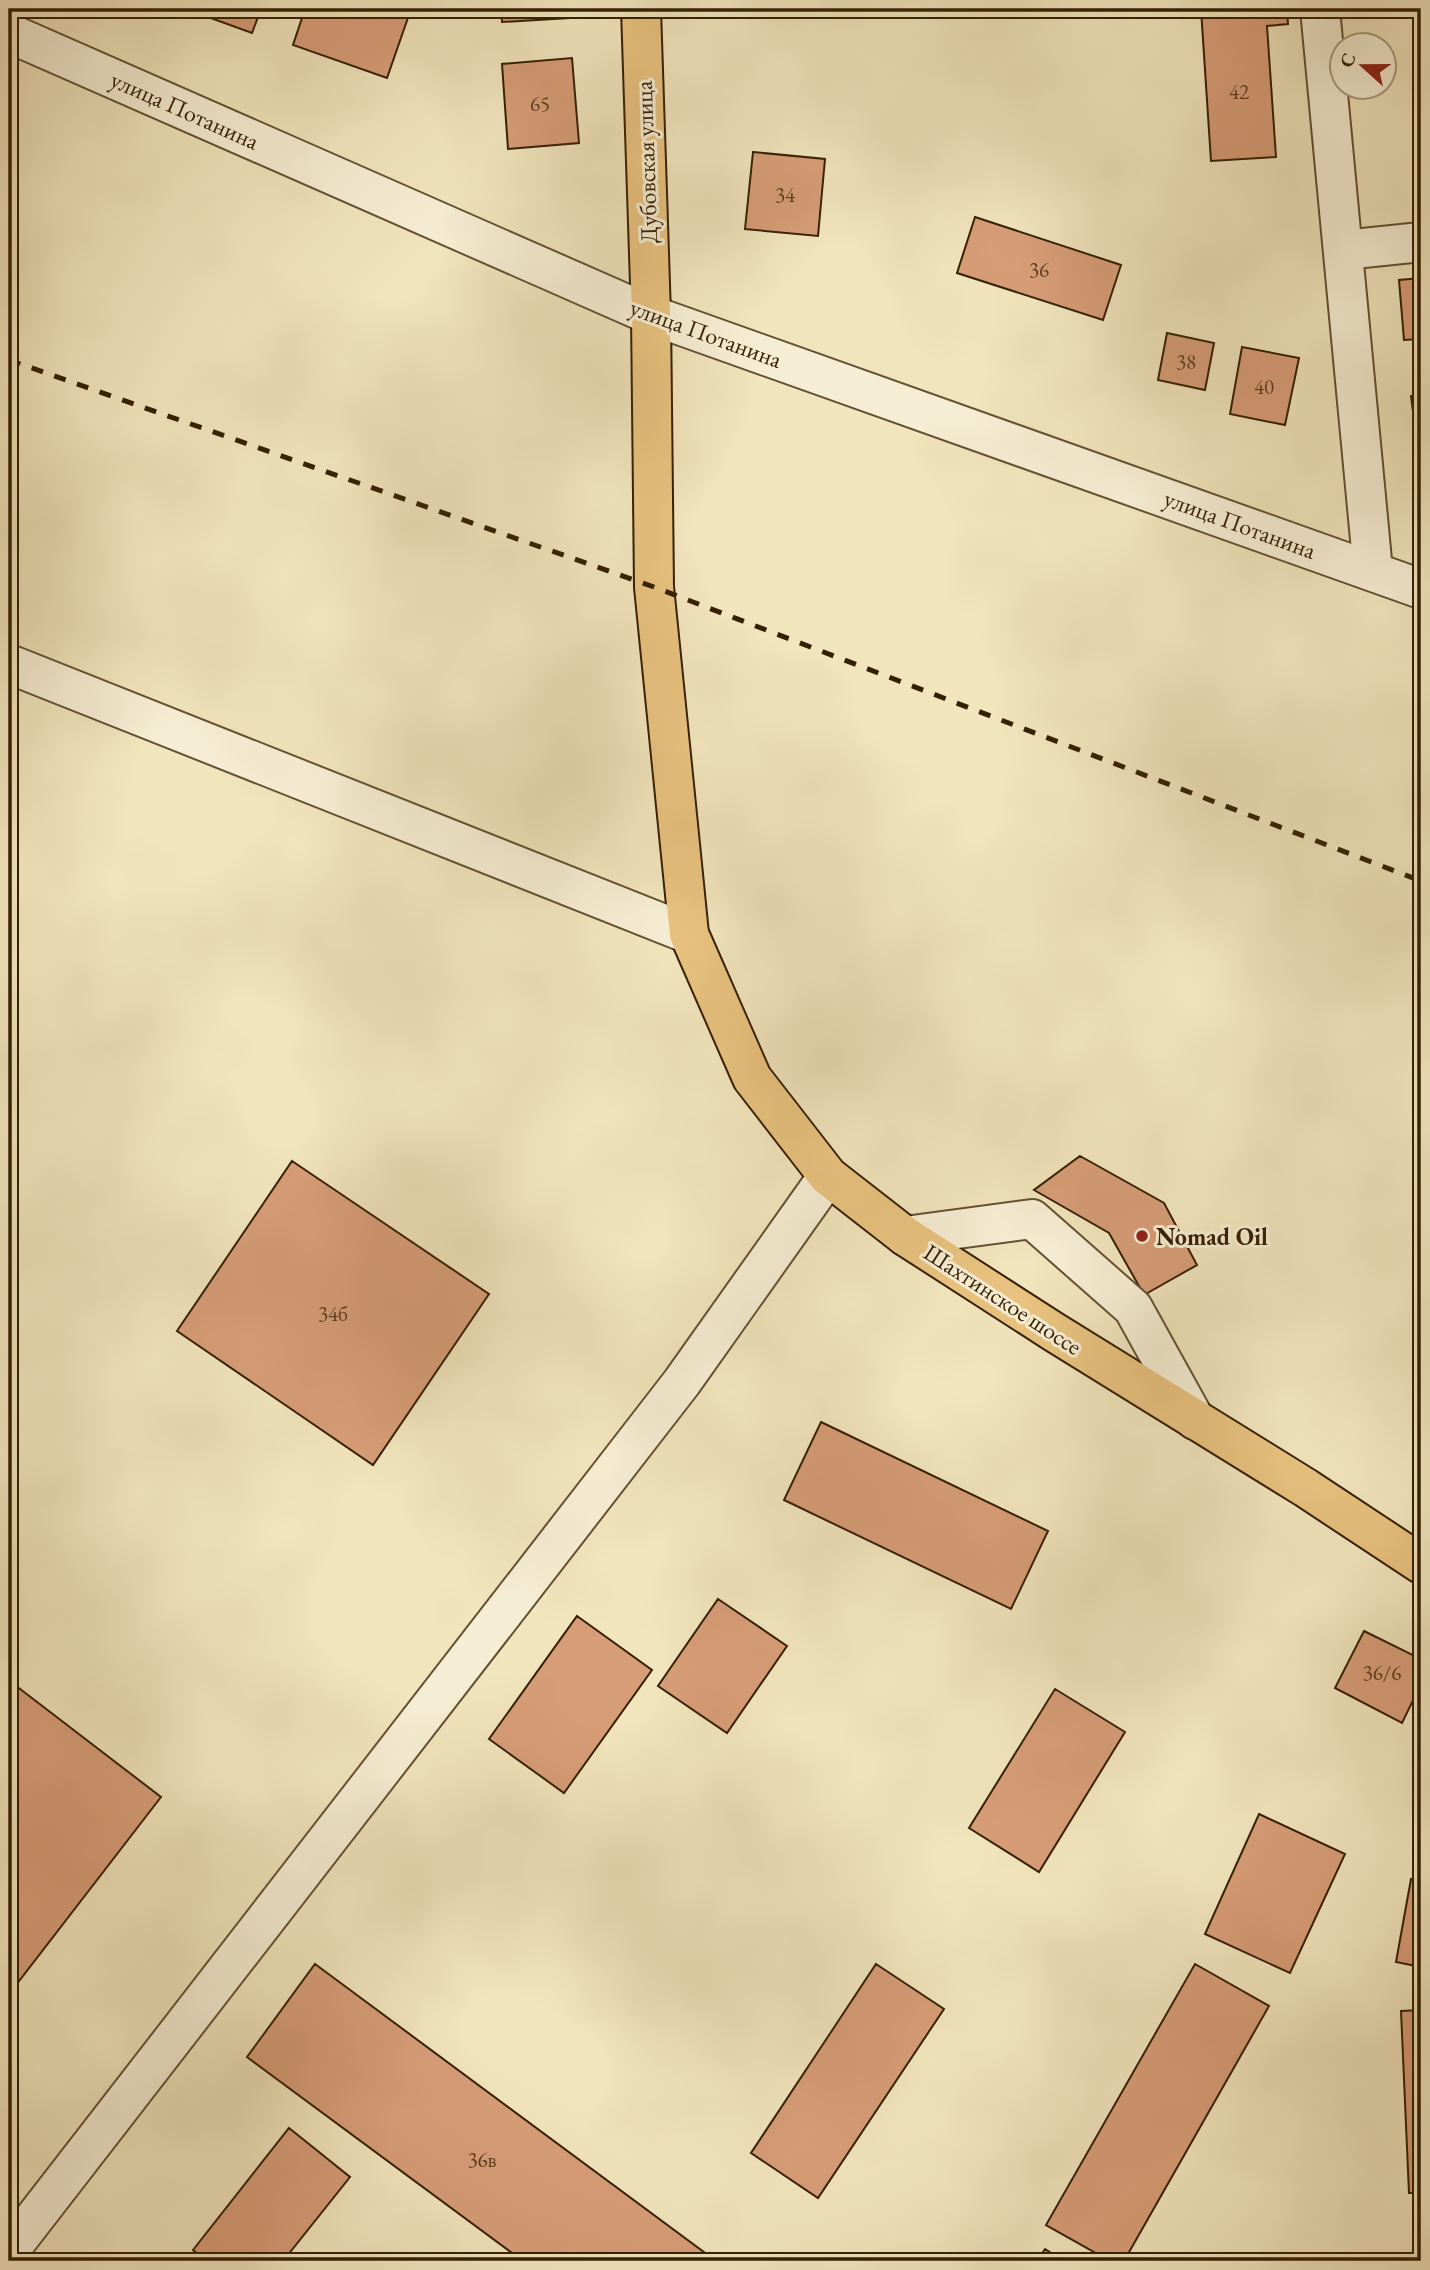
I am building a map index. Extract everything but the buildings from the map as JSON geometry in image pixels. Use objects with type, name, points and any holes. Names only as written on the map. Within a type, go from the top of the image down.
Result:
[{"type":"main road","name":"Дубовская улица","points":[[641,9],[651,315],[654,587],[689,934]]},
{"type":"main road","name":"Шахтинское шоссе","points":[[689,934],[752,1078],[828,1176],[905,1236],[1306,1488],[1421,1564]]},
{"type":"street","points":[[1321,9],[1373,571]]},
{"type":"street","name":"улица Потанина","points":[[9,33],[651,315],[1421,589]]},
{"type":"street","points":[[1344,250],[1421,242]]},
{"type":"street","points":[[9,664],[689,934]]},
{"type":"street","points":[[12,2242],[674,1392],[828,1176]]},
{"type":"street","points":[[905,1236],[1032,1219],[1133,1308],[1195,1420]]},
{"type":"railway","points":[[9,360],[654,587],[1421,881]]},
{"type":"place","name":"Nomad Oil","points":[[1142,1236]]}]
